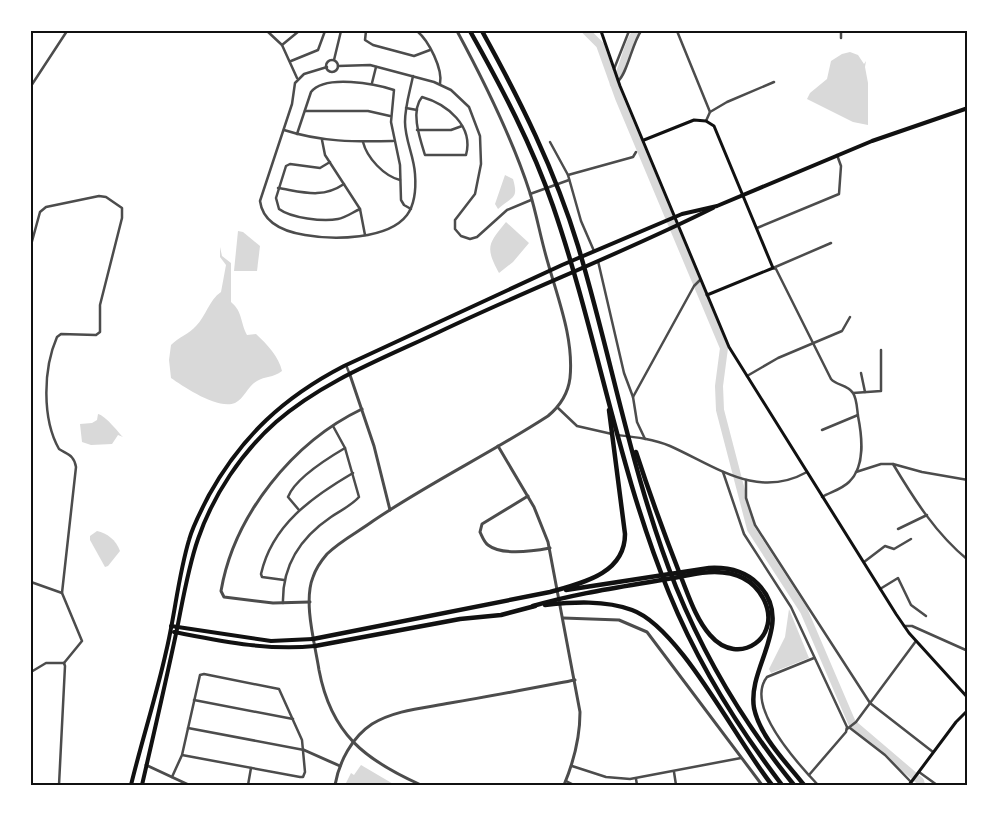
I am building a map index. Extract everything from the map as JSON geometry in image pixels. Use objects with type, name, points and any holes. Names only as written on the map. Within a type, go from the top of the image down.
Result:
[{"type":"highway","points":[[470,31],[524,133],[550,197],[643,522],[684,627],[721,697],[782,785]]},
{"type":"highway","points":[[482,31],[534,130],[563,202],[578,245],[644,492],[677,588],[729,691],[774,759],[794,785]]},
{"type":"highway","points":[[550,592],[604,573],[621,558],[625,545],[625,523],[607,394]]},
{"type":"highway","points":[[618,394],[648,490],[700,621],[714,640],[730,648],[742,649],[759,641],[768,625],[768,613],[764,600],[753,585],[736,575],[722,572],[689,572]]},
{"type":"highway","points":[[315,646],[460,619],[501,615],[583,594],[689,572],[716,568],[732,569],[748,576],[760,586],[769,601],[773,620],[771,638],[754,690],[754,708],[760,724],[804,785]]},
{"type":"highway","points":[[313,639],[550,592],[642,581]]},
{"type":"highway","points":[[533,606],[584,603],[618,605],[646,616],[664,633],[688,662],[757,767],[772,785]]},
{"type":"main road","points":[[600,31],[618,81],[644,140],[699,281],[729,347],[904,626],[968,698]]},
{"type":"main road","points":[[142,785],[198,538],[212,508],[236,468],[258,439],[278,421],[304,400],[350,375],[565,274],[666,231],[735,197],[838,155],[968,108]]},
{"type":"main road","points":[[644,140],[694,120],[706,121],[718,132],[757,228],[773,268],[707,296]]},
{"type":"main road","points":[[132,785],[162,671],[189,538],[219,477],[234,455],[273,413],[315,381],[346,365],[592,252],[682,214],[717,206]]},
{"type":"main road","points":[[170,629],[177,627],[271,641],[313,639]]},
{"type":"main road","points":[[170,629],[176,632],[246,646],[315,646]]},
{"type":"main road","points":[[911,783],[933,752],[968,710]]},
{"type":"street","points":[[31,86],[67,31]]},
{"type":"street","points":[[267,31],[282,45],[290,61],[293,74],[297,78]]},
{"type":"street","points":[[282,45],[300,31]]},
{"type":"street","points":[[290,61],[318,50],[325,31]]},
{"type":"street","points":[[338,66],[334,60],[341,31]]},
{"type":"street","points":[[366,31],[365,40],[373,45],[414,56],[430,50]]},
{"type":"street","points":[[417,31],[423,36],[441,72],[440,84]]},
{"type":"street","points":[[421,785],[380,766],[358,748],[333,713],[323,692],[313,639],[310,602],[312,578],[326,555],[390,510],[548,416],[557,407],[566,392],[570,371],[565,322],[532,200],[508,136],[477,68],[457,31]]},
{"type":"street","points":[[614,69],[629,31]]},
{"type":"street","points":[[618,81],[622,76],[631,49],[641,31]]},
{"type":"street","points":[[677,31],[710,112]]},
{"type":"street","points":[[841,31],[842,38]]},
{"type":"street","points":[[327,67],[328,61],[334,60]]},
{"type":"street","points":[[327,67],[333,72],[338,66],[366,64],[413,76],[440,84],[457,94],[469,107],[480,136],[478,184],[472,199],[456,217],[455,227],[458,234],[466,239],[477,237],[507,210],[532,200]]},
{"type":"street","points":[[372,84],[376,66]]},
{"type":"street","points":[[327,67],[297,78],[292,104],[261,196],[262,209],[266,217],[282,229],[300,234],[336,237],[380,232],[402,220],[411,208],[416,176],[405,127],[406,108],[413,76]]},
{"type":"street","points":[[297,134],[311,92],[316,87],[341,82],[372,84],[395,90],[391,116],[401,181],[402,202],[411,208]]},
{"type":"street","points":[[706,121],[710,112],[727,102],[774,82]]},
{"type":"street","points":[[421,97],[435,100],[452,112],[462,126],[467,141],[466,155],[425,155],[418,130],[417,110],[421,97]]},
{"type":"street","points":[[406,108],[417,110]]},
{"type":"street","points":[[305,111],[368,111],[391,116]]},
{"type":"street","points":[[418,130],[451,130],[462,126]]},
{"type":"street","points":[[284,130],[322,140],[394,141]]},
{"type":"street","points":[[322,140],[324,152],[360,209],[364,235]]},
{"type":"street","points":[[363,142],[366,150],[384,172],[390,177],[401,181]]},
{"type":"street","points":[[550,142],[568,175],[567,180],[592,252]]},
{"type":"street","points":[[568,175],[633,157],[636,152]]},
{"type":"street","points":[[757,228],[839,194],[840,166],[838,155]]},
{"type":"street","points":[[330,162],[320,168],[288,165],[278,188],[276,201],[279,209],[287,214],[336,220],[360,209]]},
{"type":"street","points":[[530,194],[567,180]]},
{"type":"street","points":[[278,188],[323,194],[331,192],[344,184]]},
{"type":"street","points":[[31,245],[40,212],[46,207],[99,196],[106,197],[122,208],[122,218],[100,305],[100,332],[96,336],[61,334],[57,337],[49,361],[50,431],[59,449],[75,459],[76,467],[62,594],[82,639],[82,644],[64,663],[59,785]]},
{"type":"street","points":[[822,497],[848,483],[856,472],[862,440],[858,415],[853,393],[847,387],[834,383],[831,379],[776,269],[773,268],[831,243]]},
{"type":"street","points":[[596,260],[624,373],[633,397],[637,422],[646,439]]},
{"type":"street","points":[[633,397],[694,286],[699,281]]},
{"type":"street","points":[[747,376],[778,358],[842,331],[850,317]]},
{"type":"street","points":[[853,393],[879,392],[883,389],[881,350]]},
{"type":"street","points":[[346,365],[378,460],[390,510]]},
{"type":"street","points":[[861,373],[865,392]]},
{"type":"street","points":[[557,407],[568,420],[577,426],[669,445],[723,472],[742,479],[786,482],[807,472]]},
{"type":"street","points":[[310,602],[283,603],[224,597],[222,588],[244,527],[263,494],[290,461],[333,426],[362,409]]},
{"type":"street","points":[[822,430],[858,415]]},
{"type":"street","points":[[283,603],[284,580],[291,559],[301,542],[314,528],[358,498],[345,448],[333,426]]},
{"type":"street","points":[[498,446],[528,496],[542,525],[550,548],[575,680],[580,723],[572,766],[565,783],[574,785]]},
{"type":"street","points":[[299,510],[288,497],[290,491],[315,468],[345,448]]},
{"type":"street","points":[[856,472],[882,464],[894,464],[922,472],[968,480]]},
{"type":"street","points":[[894,464],[912,497],[952,546],[968,560]]},
{"type":"street","points":[[723,472],[744,534],[791,607],[849,728],[885,755],[911,783]]},
{"type":"street","points":[[284,580],[262,577],[261,574],[272,543],[299,510],[353,473]]},
{"type":"street","points":[[746,480],[746,498],[754,525],[870,703],[933,752]]},
{"type":"street","points":[[528,496],[482,524],[480,532],[486,544],[495,548],[526,553],[550,548]]},
{"type":"street","points":[[898,529],[927,515]]},
{"type":"street","points":[[864,562],[885,546],[894,549],[911,539]]},
{"type":"street","points":[[880,589],[898,578],[911,605],[926,616]]},
{"type":"street","points":[[31,582],[62,594]]},
{"type":"street","points":[[563,618],[619,620],[647,632],[762,785]]},
{"type":"street","points":[[904,626],[912,626],[968,651]]},
{"type":"street","points":[[808,775],[856,722],[916,641]]},
{"type":"street","points":[[814,658],[768,677],[762,691],[763,706],[770,724],[808,775],[818,785]]},
{"type":"street","points":[[31,672],[46,663],[58,661],[64,663]]},
{"type":"street","points":[[172,777],[182,755],[200,675],[204,674],[279,689],[293,719],[304,750],[305,772],[302,777],[182,755]]},
{"type":"street","points":[[335,785],[340,766],[353,743],[371,725],[391,715],[575,680]]},
{"type":"street","points":[[194,700],[293,719]]},
{"type":"street","points":[[188,728],[304,750],[340,766]]},
{"type":"street","points":[[572,766],[606,777],[636,779],[741,758]]},
{"type":"street","points":[[146,766],[188,785]]},
{"type":"street","points":[[248,785],[251,768]]},
{"type":"street","points":[[674,772],[676,785]]},
{"type":"street","points":[[919,772],[937,785]]},
{"type":"street","points":[[636,779],[637,785]]},
{"type":"shaded area","points":[[850,52],[858,55],[864,64],[866,61],[868,125],[853,122],[807,99],[810,93],[827,79],[831,61],[842,54]]},
{"type":"shaded area","points":[[505,175],[513,179],[515,194],[498,209],[495,204]]},
{"type":"shaded area","points":[[506,222],[529,243],[513,262],[499,273],[490,251],[490,246]]},
{"type":"shaded area","points":[[238,231],[243,232],[260,246],[257,271],[234,271]]},
{"type":"shaded area","points":[[220,247],[222,256],[231,263],[231,302],[239,313],[247,335],[256,334],[264,342],[272,351],[282,371],[257,381],[238,401],[228,404],[211,401],[202,397],[171,378],[169,360],[171,345],[196,326],[213,299],[221,292],[226,265],[220,257]]},
{"type":"shaded area","points":[[98,414],[108,421],[123,437],[118,435],[112,444],[91,445],[82,442],[80,424],[92,423],[97,420]]},
{"type":"shaded area","points":[[97,531],[111,538],[120,551],[108,566],[105,567],[90,540],[90,536]]},
{"type":"shaded area","points":[[789,609],[809,658],[771,673],[769,669],[785,637]]},
{"type":"shaded area","points":[[361,765],[395,785],[345,785],[351,773],[354,775]]},
{"type":"waterway","points":[[586,31],[600,45],[619,98],[724,348],[719,386],[720,410],[751,529],[804,611],[852,723],[920,781],[921,785]]},
{"type":"waterway","points":[[614,84],[637,31]]}]
